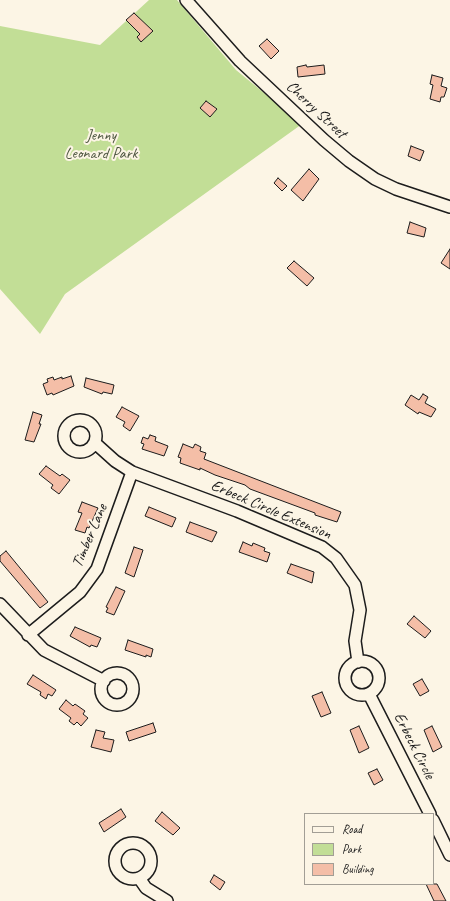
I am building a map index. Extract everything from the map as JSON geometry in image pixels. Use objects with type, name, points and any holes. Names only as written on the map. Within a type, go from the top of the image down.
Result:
[{"type":"street","name":"Cherry Street","points":[[186,0],[240,61],[324,140],[349,161],[375,179],[396,189],[450,207]]},
{"type":"street","name":"Erbeck Circle Extension","points":[[94,443],[115,461],[132,472],[244,514],[322,547],[336,558],[355,585],[360,610],[355,641],[358,662]]},
{"type":"street","name":"Timber Lane","points":[[28,635],[80,592],[97,569],[132,472]]},
{"type":"street","points":[[0,604],[44,650],[104,681]]},
{"type":"street","points":[[358,662],[371,664],[378,672],[378,685],[369,694],[356,694],[350,690],[346,682],[346,673],[349,668],[358,662]]},
{"type":"street","name":"Erbeck Circle","points":[[369,694],[429,813]]},
{"type":"street","points":[[434,822],[450,855]]},
{"type":"street","points":[[139,878],[146,888],[167,901]]},
{"type":"green space","name":"Jenny Leonard Park","points":[[149,0],[177,0],[236,70],[302,124],[65,294],[40,334],[0,289],[0,26],[100,45]]},
{"type":"building","points":[[134,13],[153,31],[141,42],[137,37],[140,34],[126,20]]},
{"type":"building","points":[[267,39],[279,51],[271,59],[259,46]]},
{"type":"building","points":[[306,65],[307,67],[324,65],[325,74],[298,77],[297,67]]},
{"type":"building","points":[[432,75],[443,78],[441,86],[447,88],[444,97],[441,97],[440,102],[430,99],[433,85],[430,84]]},
{"type":"building","points":[[206,101],[217,109],[210,117],[200,108]]},
{"type":"building","points":[[411,146],[424,151],[420,161],[408,156]]},
{"type":"building","points":[[309,169],[319,179],[303,201],[291,190]]},
{"type":"building","points":[[278,178],[287,186],[282,191],[274,183]]},
{"type":"building","points":[[410,222],[426,228],[424,237],[407,233]]},
{"type":"building","points":[[450,249],[450,269],[441,263]]},
{"type":"building","points":[[294,261],[314,278],[307,286],[287,268]]},
{"type":"building","points":[[71,376],[74,386],[53,395],[52,393],[47,395],[43,384],[48,382],[47,379],[53,377],[54,380],[62,377],[62,379]]},
{"type":"building","points":[[86,378],[114,385],[112,394],[103,392],[102,394],[84,387]]},
{"type":"building","points":[[423,394],[428,397],[425,403],[436,409],[431,417],[419,412],[418,414],[405,405],[411,395],[419,400]]},
{"type":"building","points":[[122,407],[139,416],[130,431],[123,426],[125,422],[116,417]]},
{"type":"building","points":[[33,412],[42,415],[39,424],[41,424],[34,442],[25,440]]},
{"type":"building","points":[[150,435],[156,437],[155,441],[168,446],[164,456],[142,449],[144,444],[141,443],[143,437],[148,439]]},
{"type":"building","points":[[183,444],[193,448],[195,444],[201,447],[200,451],[206,453],[204,459],[341,512],[337,522],[315,515],[315,513],[250,489],[245,485],[215,475],[200,468],[200,470],[180,463],[181,458],[178,457]]},
{"type":"building","points":[[46,466],[60,476],[62,474],[70,480],[59,494],[51,488],[53,485],[39,474]]},
{"type":"building","points":[[82,502],[98,508],[89,528],[87,527],[85,533],[75,530],[82,513],[78,512]]},
{"type":"building","points":[[149,507],[176,518],[172,527],[145,516]]},
{"type":"building","points":[[190,522],[217,532],[212,542],[186,532]]},
{"type":"building","points":[[243,542],[252,546],[253,543],[265,548],[264,551],[270,553],[267,562],[239,552]]},
{"type":"building","points":[[134,547],[143,550],[134,577],[125,573]]},
{"type":"building","points":[[6,551],[48,602],[40,608],[0,561],[0,556]]},
{"type":"building","points":[[291,564],[314,572],[312,583],[287,573]]},
{"type":"building","points":[[116,587],[125,591],[114,615],[106,612],[108,608],[106,607]]},
{"type":"building","points":[[414,616],[431,631],[425,638],[407,624]]},
{"type":"building","points":[[75,627],[101,638],[97,647],[91,645],[90,647],[70,636]]},
{"type":"building","points":[[128,640],[153,649],[151,657],[146,655],[146,657],[125,650]]},
{"type":"building","points":[[33,675],[56,690],[52,696],[48,694],[46,699],[40,695],[41,692],[27,684]]},
{"type":"building","points":[[422,679],[429,691],[420,696],[413,684]]},
{"type":"building","points":[[322,692],[331,713],[321,717],[312,696]]},
{"type":"building","points":[[66,700],[73,706],[75,704],[85,711],[83,714],[88,718],[81,726],[77,722],[74,725],[69,721],[71,718],[59,709]]},
{"type":"building","points":[[153,723],[156,732],[129,741],[126,732]]},
{"type":"building","points":[[359,726],[369,748],[359,753],[350,730]]},
{"type":"building","points":[[432,726],[442,747],[433,752],[424,730]]},
{"type":"building","points":[[96,730],[105,732],[103,738],[114,740],[111,752],[91,747]]},
{"type":"building","points":[[377,769],[383,780],[374,785],[368,773]]},
{"type":"building","points":[[121,809],[126,817],[104,832],[99,823]]},
{"type":"building","points":[[162,812],[180,828],[173,835],[155,821]]},
{"type":"building","points":[[214,875],[225,882],[220,890],[210,882]]},
{"type":"building","points":[[437,884],[446,901],[434,901],[426,885]]}]
